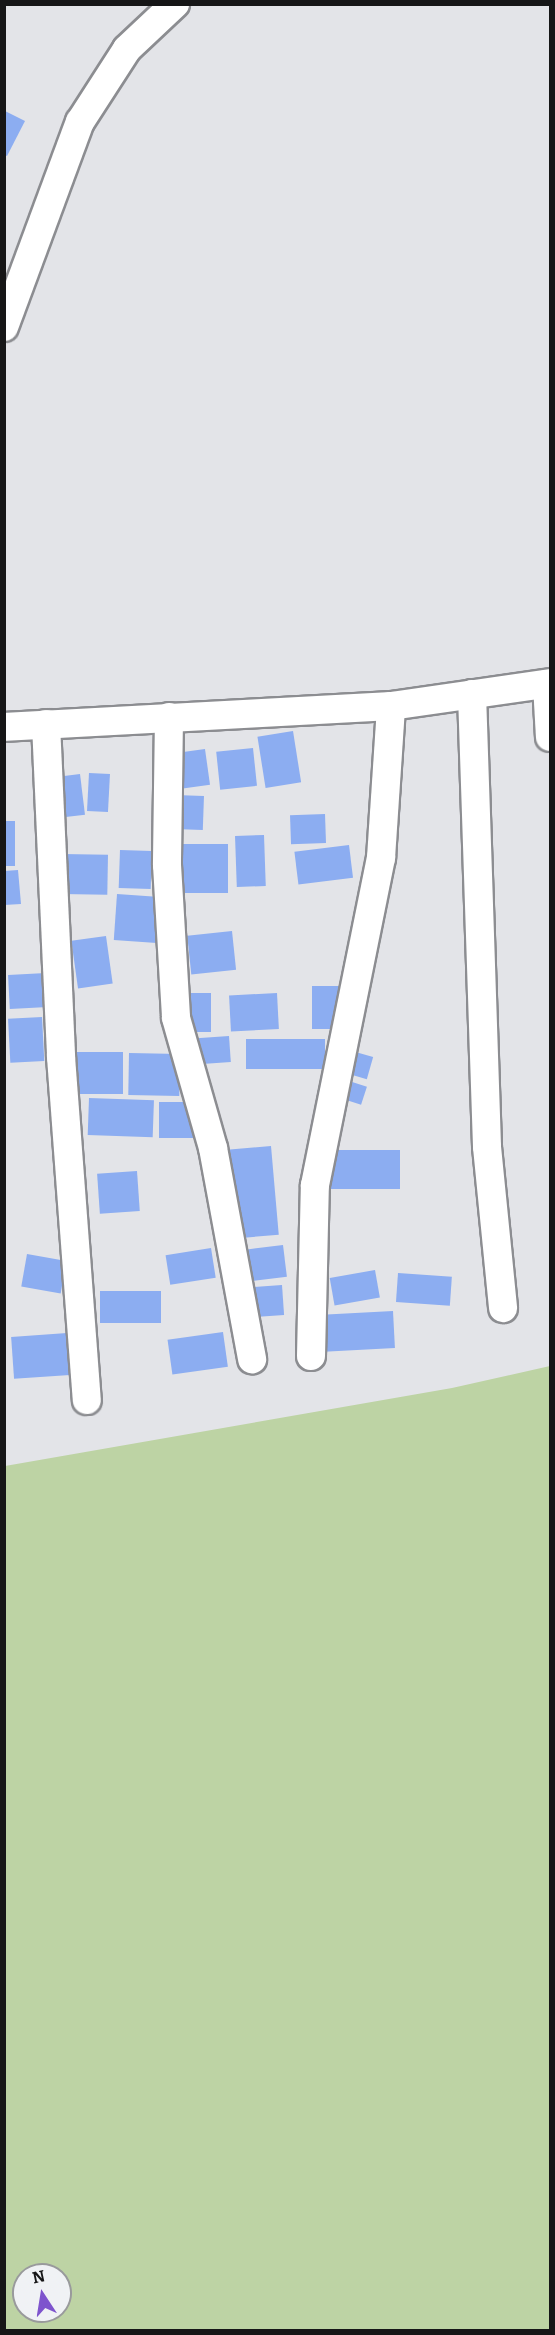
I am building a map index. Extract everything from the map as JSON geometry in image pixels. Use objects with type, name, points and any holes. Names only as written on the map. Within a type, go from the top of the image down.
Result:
[{"type":"street","points":[[4,327],[80,122],[127,49],[175,4]]},
{"type":"street","points":[[4,727],[391,706],[549,683],[550,736]]},
{"type":"street","points":[[472,694],[487,1147],[503,1308]]},
{"type":"street","points":[[311,1356],[315,1185],[381,858],[391,706]]},
{"type":"street","points":[[169,717],[167,865],[176,1018],[213,1148],[252,1359]]},
{"type":"street","points":[[46,724],[61,1057],[87,1400]]},
{"type":"green space","points":[[550,1366],[550,2330],[5,2330],[5,1466],[452,1388]]},
{"type":"building","points":[[5,111],[25,121],[7,156],[5,155]]},
{"type":"building","points":[[293,731],[301,782],[266,788],[257,737]]},
{"type":"building","points":[[253,748],[257,786],[220,790],[216,752]]},
{"type":"building","points":[[205,749],[210,785],[177,789],[172,754]]},
{"type":"building","points":[[89,773],[110,774],[108,812],[87,811]]},
{"type":"building","points":[[80,774],[85,815],[59,818],[54,777]]},
{"type":"building","points":[[175,795],[204,796],[203,830],[174,829]]},
{"type":"building","points":[[325,814],[326,843],[291,844],[290,815]]},
{"type":"building","points":[[4,821],[15,821],[15,866],[4,866]]},
{"type":"building","points":[[264,835],[266,886],[237,887],[235,836]]},
{"type":"building","points":[[176,844],[228,844],[228,893],[176,893]]},
{"type":"building","points":[[349,845],[353,878],[298,884],[294,852]]},
{"type":"building","points":[[120,850],[152,851],[151,889],[119,888]]},
{"type":"building","points":[[62,854],[108,855],[107,895],[61,894]]},
{"type":"building","points":[[18,870],[21,904],[4,905],[4,871]]},
{"type":"building","points":[[117,894],[160,897],[157,943],[114,940]]},
{"type":"building","points":[[232,931],[236,970],[191,974],[187,936]]},
{"type":"building","points":[[106,936],[113,984],[78,988],[71,941]]},
{"type":"building","points":[[46,973],[48,1007],[10,1009],[8,975]]},
{"type":"building","points":[[312,986],[340,986],[340,1029],[312,1029]]},
{"type":"building","points":[[182,993],[211,993],[211,1032],[182,1032]]},
{"type":"building","points":[[277,993],[279,1029],[231,1031],[229,996]]},
{"type":"building","points":[[42,1017],[44,1061],[10,1063],[8,1019]]},
{"type":"building","points":[[229,1036],[231,1062],[195,1064],[193,1039]]},
{"type":"building","points":[[246,1039],[325,1039],[325,1069],[246,1069]]},
{"type":"building","points":[[352,1051],[373,1057],[367,1079],[346,1073]]},
{"type":"building","points":[[72,1052],[123,1052],[123,1094],[72,1094]]},
{"type":"building","points":[[129,1053],[180,1054],[179,1096],[128,1095]]},
{"type":"building","points":[[346,1080],[367,1087],[361,1105],[340,1098]]},
{"type":"building","points":[[89,1098],[154,1100],[153,1137],[88,1135]]},
{"type":"building","points":[[159,1102],[196,1102],[196,1138],[159,1138]]},
{"type":"building","points":[[271,1146],[279,1235],[232,1239],[224,1150]]},
{"type":"building","points":[[330,1150],[400,1150],[400,1189],[330,1189]]},
{"type":"building","points":[[137,1171],[140,1211],[100,1214],[97,1174]]},
{"type":"building","points":[[283,1245],[287,1277],[251,1281],[247,1249]]},
{"type":"building","points":[[211,1248],[216,1278],[170,1285],[166,1255]]},
{"type":"building","points":[[27,1254],[66,1261],[61,1293],[21,1286]]},
{"type":"building","points":[[375,1270],[380,1298],[335,1306],[330,1278]]},
{"type":"building","points":[[398,1273],[452,1277],[450,1306],[396,1302]]},
{"type":"building","points":[[282,1285],[284,1315],[255,1317],[253,1287]]},
{"type":"building","points":[[100,1291],[161,1291],[161,1323],[100,1323]]},
{"type":"building","points":[[393,1311],[395,1348],[324,1352],[322,1315]]},
{"type":"building","points":[[223,1332],[228,1367],[172,1374],[168,1340]]},
{"type":"building","points":[[67,1333],[70,1375],[14,1379],[11,1337]]}]
